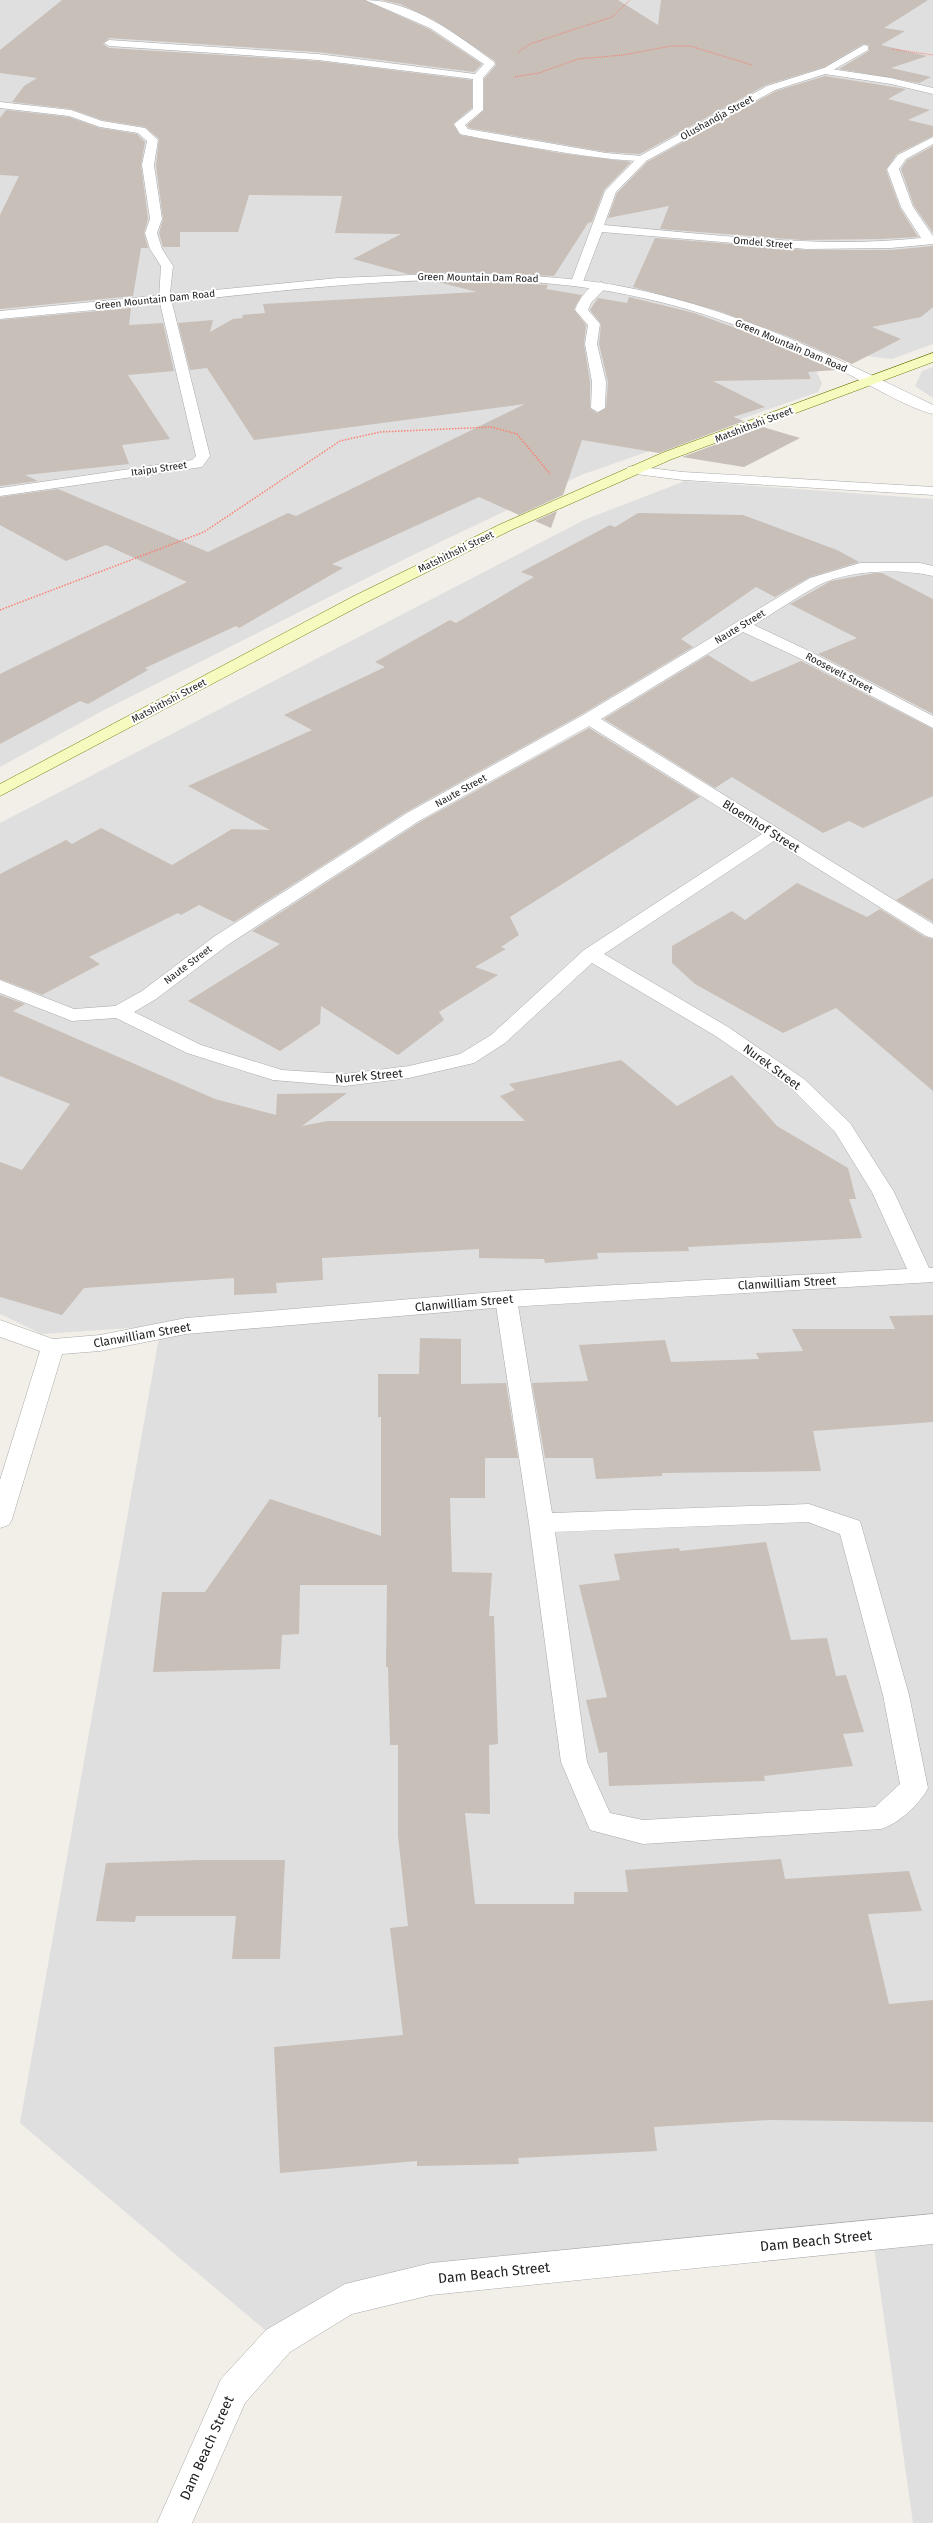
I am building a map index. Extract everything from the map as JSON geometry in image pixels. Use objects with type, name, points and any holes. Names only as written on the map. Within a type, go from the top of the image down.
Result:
[{"type":"main road","name":"Matshithshi Street","points":[[0,791],[370,593],[579,493],[633,470],[933,357]]},
{"type":"street","points":[[370,0],[418,16],[434,24],[490,64],[478,77],[478,110],[459,124],[464,132],[606,156],[642,159]]},
{"type":"street","points":[[109,43],[318,57],[478,77]]},
{"type":"street","points":[[824,71],[864,48]]},
{"type":"street","name":"Olushandja Street","points":[[577,282],[611,191],[642,159],[771,88],[797,78],[824,71],[881,80],[933,91]]},
{"type":"street","points":[[0,105],[71,113],[100,124],[141,130],[153,140],[148,165],[156,220],[151,233],[156,249],[167,266],[165,299]]},
{"type":"street","points":[[931,241],[907,207],[893,169],[902,158],[933,140]]},
{"type":"street","name":"Omdel Street","points":[[598,228],[767,245],[852,246],[931,241]]},
{"type":"street","name":"Green Mountain Dam Road","points":[[0,315],[360,279],[434,276],[520,276],[601,286],[703,310],[755,329],[872,380],[933,410]]},
{"type":"street","points":[[598,408],[599,382],[591,344],[594,324],[581,310],[585,301],[601,286]]},
{"type":"street","name":"Itaipu Street","points":[[0,492],[197,464],[203,456],[165,299]]},
{"type":"street","points":[[633,470],[683,476],[933,491]]},
{"type":"street","name":"Naute Street","points":[[0,986],[72,1015],[119,1012],[149,995],[222,940],[414,817],[589,719],[815,581],[860,568],[920,568],[933,571]]},
{"type":"street","name":"Roosevelt Street","points":[[743,626],[803,654],[933,723]]},
{"type":"street","name":"Bloemhof Street","points":[[589,719],[933,932]]},
{"type":"street","name":"Nurek Street","points":[[119,1012],[194,1049],[280,1076],[345,1080],[408,1072],[467,1059],[498,1039],[591,954],[773,834]]},
{"type":"street","name":"Nurek Street","points":[[591,954],[721,1030],[797,1083],[843,1128],[883,1192],[927,1275]]},
{"type":"street","name":"Clanwilliam Street","points":[[0,1328],[27,1340],[53,1347],[100,1343],[186,1326],[506,1299],[927,1275]]},
{"type":"street","points":[[506,1299],[541,1523],[574,1762],[600,1822],[643,1832],[881,1818],[914,1788],[896,1695],[851,1528],[810,1513],[541,1523]]},
{"type":"street","points":[[0,1519],[53,1347]]},
{"type":"street","name":"Dam Beach Street","points":[[174,2523],[233,2391],[278,2341],[345,2300],[431,2279],[933,2229]]},
{"type":"path","points":[[490,64],[517,52],[530,44],[612,17],[618,9],[630,0]]},
{"type":"path","points":[[478,77],[518,78],[540,73],[578,59],[623,55],[671,46],[690,46],[797,78]]},
{"type":"path","points":[[864,48],[905,50],[933,55]]},
{"type":"path","points":[[0,610],[204,532],[340,441],[380,432],[491,427],[517,434],[547,472],[579,493]]},
{"type":"shaded area","points":[[0,0],[933,0],[933,344],[892,359],[839,353],[813,364],[822,383],[818,392],[581,475],[413,555],[104,710],[0,767]]},
{"type":"shaded area","points":[[933,367],[933,398],[915,386],[922,371]]},
{"type":"shaded area","points":[[685,481],[933,499],[933,2523],[913,2523],[874,2247],[431,2279],[278,2341],[20,2123],[161,1326],[42,1334],[0,1314],[0,823],[584,520]]},
{"type":"building","points":[[62,0],[364,0],[429,29],[482,64],[474,72],[318,52],[109,38],[103,44],[109,48],[318,61],[472,80],[472,108],[453,124],[460,135],[559,153],[631,162],[604,190],[592,222],[588,223],[554,276],[461,272],[408,274],[353,259],[401,234],[335,233],[342,196],[249,195],[238,232],[180,232],[180,247],[163,247],[159,233],[163,219],[156,165],[159,139],[145,127],[102,120],[71,109],[12,102],[24,86],[37,78],[0,73],[0,50]]},
{"type":"building","points":[[382,0],[618,0],[658,25],[661,0],[928,0],[884,28],[905,31],[881,45],[927,56],[891,68],[931,77],[919,83],[839,69],[869,51],[869,45],[863,44],[824,67],[766,85],[640,154],[606,152],[469,128],[467,125],[484,110],[484,79],[496,65],[495,61],[434,20],[400,4]]},
{"type":"building","points":[[825,76],[906,89],[888,99],[930,110],[908,120],[933,126],[933,136],[897,154],[886,170],[900,208],[918,237],[802,240],[660,229],[669,206],[608,218],[617,193],[647,162],[776,91]]},
{"type":"building","points":[[6,110],[69,117],[100,128],[137,134],[145,142],[141,165],[148,219],[144,233],[148,248],[141,248],[133,296],[0,309],[0,215],[19,176],[0,175],[0,118]]},
{"type":"building","points":[[933,146],[933,233],[914,206],[901,169],[907,160]]},
{"type":"building","points":[[655,238],[807,250],[891,250],[933,246],[933,307],[921,317],[872,327],[901,339],[852,364],[792,338],[719,311],[633,287]]},
{"type":"building","points":[[482,281],[548,285],[546,289],[582,295],[574,309],[586,325],[584,344],[590,382],[590,408],[597,413],[606,408],[608,382],[599,344],[601,324],[590,310],[598,298],[627,303],[629,297],[694,313],[769,340],[836,370],[808,372],[811,379],[713,381],[765,407],[733,417],[744,421],[659,453],[582,440],[563,495],[519,515],[479,497],[332,564],[343,568],[239,628],[236,626],[145,668],[148,670],[88,704],[80,701],[0,744],[0,674],[187,582],[106,545],[66,561],[0,525],[0,497],[58,489],[208,552],[288,513],[296,516],[525,404],[254,440],[207,368],[190,370],[178,323],[213,320],[210,332],[233,319],[243,318],[242,315],[265,313],[263,304],[477,292],[438,282]]},
{"type":"building","points":[[131,308],[129,325],[163,323],[174,371],[128,375],[170,439],[122,445],[129,464],[25,475],[38,481],[0,486],[0,320]]},
{"type":"building","points":[[763,427],[800,438],[744,467],[682,457]]},
{"type":"building","points":[[557,511],[551,528],[535,521]]},
{"type":"building","points":[[638,513],[743,515],[837,550],[859,562],[810,577],[775,597],[756,587],[681,639],[693,647],[582,714],[406,812],[234,922],[199,905],[181,915],[178,913],[89,957],[100,964],[42,995],[0,979],[0,874],[66,840],[72,844],[101,828],[172,865],[232,829],[270,830],[188,786],[312,730],[284,715],[385,667],[375,662],[450,620],[456,623],[534,577],[521,572],[610,525],[615,527]]},
{"type":"building","points":[[882,573],[933,599],[933,714],[818,654],[857,638],[790,604],[831,581]]},
{"type":"building","points":[[708,655],[752,682],[801,661],[933,729],[933,796],[863,828],[849,821],[823,833],[732,777],[715,788],[604,719]]},
{"type":"building","points":[[589,728],[700,797],[510,917],[519,935],[501,947],[506,949],[475,967],[498,975],[439,1012],[444,1020],[398,1055],[321,1006],[320,1024],[280,1051],[188,1001],[280,944],[252,931],[420,822]]},
{"type":"building","points":[[933,878],[933,922],[896,900]]},
{"type":"building","points":[[797,883],[867,917],[880,909],[925,937],[933,939],[933,1091],[836,1008],[783,1033],[695,984],[672,963],[672,946],[732,911],[745,920]]},
{"type":"building","points":[[0,995],[25,1004],[13,1011],[215,1099],[276,1115],[277,1094],[347,1093],[302,1126],[328,1121],[525,1121],[500,1096],[515,1090],[509,1084],[621,1060],[677,1106],[732,1075],[777,1126],[848,1168],[856,1199],[849,1199],[862,1238],[688,1247],[689,1251],[597,1253],[598,1259],[545,1263],[544,1259],[479,1258],[479,1249],[322,1258],[323,1280],[276,1283],[277,1293],[234,1295],[234,1278],[84,1288],[62,1315],[0,1297],[0,1162],[22,1170],[70,1104],[0,1076]]},
{"type":"building","points":[[933,1315],[933,1422],[813,1431],[821,1471],[662,1473],[662,1476],[596,1479],[593,1458],[545,1458],[532,1383],[588,1381],[579,1345],[665,1340],[671,1362],[759,1359],[756,1353],[803,1351],[792,1329],[895,1329],[889,1316]]},
{"type":"building","points":[[420,1338],[461,1339],[461,1384],[506,1383],[518,1458],[485,1458],[485,1498],[450,1498],[452,1572],[492,1573],[489,1616],[494,1616],[498,1744],[489,1745],[490,1814],[465,1813],[475,1904],[574,1904],[574,1892],[628,1892],[625,1870],[781,1859],[785,1879],[909,1871],[922,1911],[868,1914],[889,2004],[933,2000],[933,2122],[770,2120],[654,2127],[657,2151],[518,2158],[519,2164],[417,2166],[417,2161],[280,2173],[274,2047],[403,2035],[390,1928],[408,1926],[398,1836],[398,1745],[390,1745],[388,1667],[386,1667],[387,1585],[300,1585],[299,1634],[282,1635],[280,1669],[153,1672],[162,1592],[205,1592],[270,1499],[381,1536],[381,1417],[378,1417],[378,1374],[419,1374]]},
{"type":"building","points":[[766,1542],[791,1640],[827,1638],[836,1676],[846,1675],[864,1732],[843,1734],[853,1766],[764,1776],[765,1781],[609,1786],[607,1752],[599,1753],[586,1700],[607,1697],[579,1585],[620,1580],[614,1554],[679,1548],[680,1551]]},
{"type":"building","points":[[200,1860],[285,1860],[280,1959],[232,1959],[236,1916],[136,1916],[135,1922],[96,1921],[106,1863]]}]
